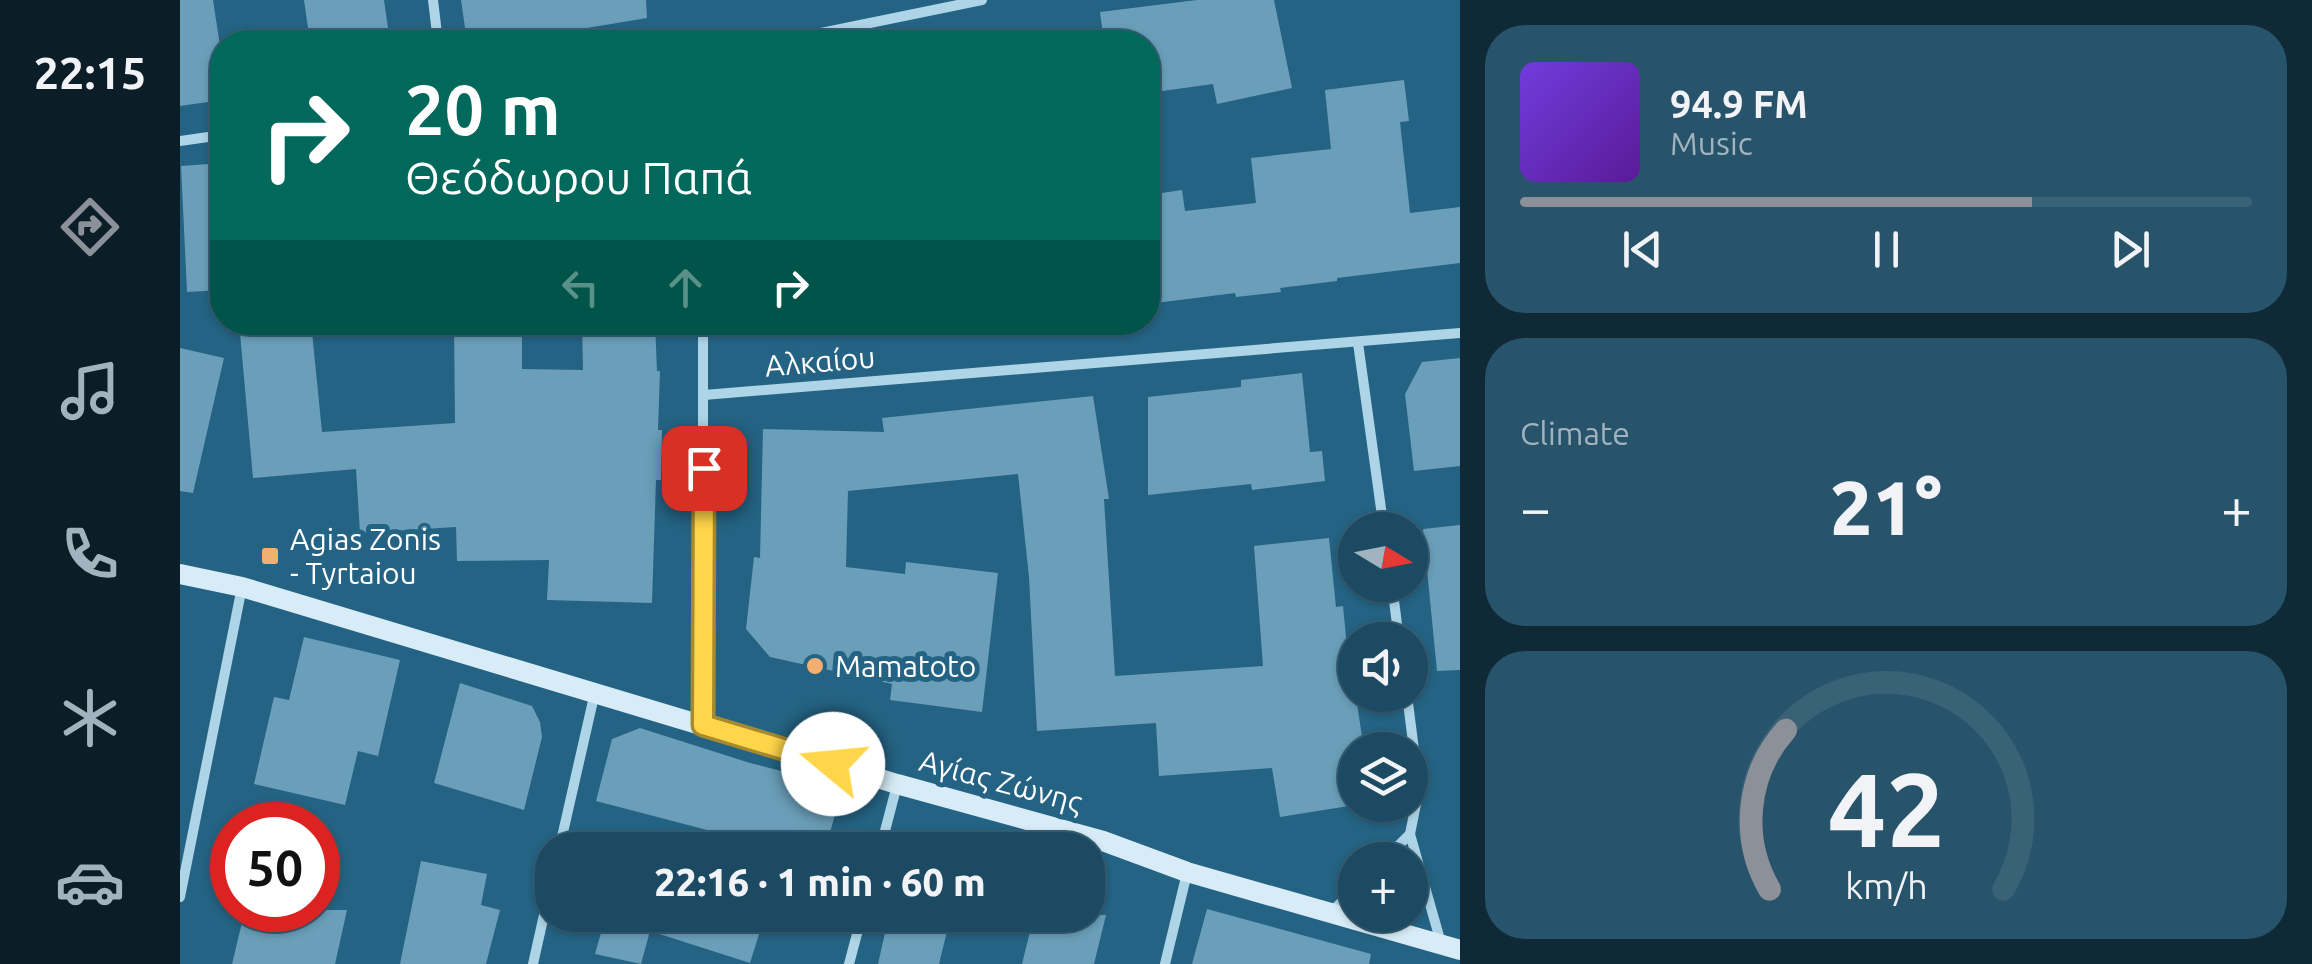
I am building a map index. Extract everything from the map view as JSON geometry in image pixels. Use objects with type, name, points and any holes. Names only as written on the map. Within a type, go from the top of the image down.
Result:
[{"type":"main road","name":"Αγίας Ζώνης","points":[[180,574],[242,587],[897,784],[1103,841],[1187,872],[1450,948]]},
{"type":"street","points":[[433,0],[437,30]]},
{"type":"street","points":[[836,30],[982,0]]},
{"type":"street","points":[[180,141],[210,137]]},
{"type":"street","name":"Αλκαίου","points":[[704,395],[1460,333]]},
{"type":"street","points":[[703,335],[703,725]]},
{"type":"street","points":[[1358,344],[1381,512]]},
{"type":"street","points":[[180,898],[242,587]]},
{"type":"street","points":[[563,832],[596,692]]},
{"type":"street","points":[[1409,712],[1419,789],[1410,834],[1450,948]]},
{"type":"street","points":[[885,832],[897,784]]},
{"type":"street","points":[[1402,842],[1410,834]]},
{"type":"street","points":[[1165,964],[1187,872]]},
{"type":"street","points":[[1330,914],[1338,906]]},
{"type":"street","points":[[533,964],[540,932]]},
{"type":"street","points":[[849,964],[857,932]]},
{"type":"building","points":[[180,0],[213,0],[218,30],[210,30],[210,102],[180,106]]},
{"type":"building","points":[[304,0],[384,0],[388,30],[308,30]]},
{"type":"building","points":[[461,0],[646,0],[647,18],[575,30],[465,30]]},
{"type":"building","points":[[1197,0],[1274,0],[1292,88],[1217,104],[1213,84],[1160,91],[1160,30],[1102,30],[1100,12]]},
{"type":"building","points":[[1404,80],[1409,121],[1400,122],[1410,213],[1460,207],[1460,263],[1337,278],[1280,288],[1281,292],[1160,302],[1160,193],[1182,190],[1185,211],[1256,203],[1251,158],[1331,149],[1325,90]]},
{"type":"building","points":[[210,164],[210,291],[187,292],[181,166]]},
{"type":"building","points":[[240,335],[312,335],[322,432],[455,423],[454,335],[522,335],[522,369],[583,370],[582,335],[656,335],[660,371],[658,430],[662,430],[661,480],[656,480],[652,603],[547,600],[549,560],[457,561],[456,527],[360,533],[356,469],[253,478]]},
{"type":"building","points":[[180,348],[224,358],[193,493],[180,491]]},
{"type":"building","points":[[1460,358],[1460,466],[1414,471],[1405,394],[1422,362]]},
{"type":"building","points":[[1302,373],[1310,452],[1322,451],[1325,481],[1252,490],[1251,484],[1148,495],[1148,397],[1241,387],[1241,380]]},
{"type":"building","points":[[1093,396],[1109,499],[1104,499],[1115,676],[1263,666],[1254,546],[1329,538],[1336,607],[1343,606],[1345,622],[1338,622],[1338,712],[1358,712],[1361,732],[1338,732],[1338,808],[1280,817],[1272,768],[1159,776],[1156,723],[1037,731],[1029,577],[1018,474],[848,491],[846,567],[905,574],[906,562],[998,573],[982,712],[890,700],[892,684],[770,657],[746,629],[754,557],[760,558],[763,429],[884,432],[882,418]]},
{"type":"building","points":[[1460,525],[1460,670],[1437,671],[1428,580],[1428,528]]},
{"type":"building","points":[[304,637],[400,660],[378,756],[358,751],[345,805],[254,784],[274,697],[289,700]]},
{"type":"building","points":[[460,683],[532,706],[542,737],[524,810],[434,783]]},
{"type":"building","points":[[640,728],[843,787],[830,832],[715,832],[596,801],[612,739]]},
{"type":"building","points":[[421,861],[487,874],[481,905],[500,910],[486,964],[400,964]]},
{"type":"building","points":[[1207,909],[1371,954],[1369,964],[1192,964]]},
{"type":"building","points":[[340,910],[347,910],[335,964],[232,964],[240,932],[340,932]]},
{"type":"building","points":[[601,932],[650,932],[641,964],[595,954]]},
{"type":"building","points":[[653,932],[760,932],[750,963]]},
{"type":"building","points":[[885,932],[947,932],[939,964],[878,964]]},
{"type":"building","points":[[1030,932],[1102,932],[1094,964],[1022,964]]},
{"type":"place","name":"Agias Zonis - Tyrtaiou","points":[[270,556]]},
{"type":"place","name":"Mamatoto","points":[[815,666]]},
{"type":"route","points":[[704,468],[703,725],[833,764]]}]
